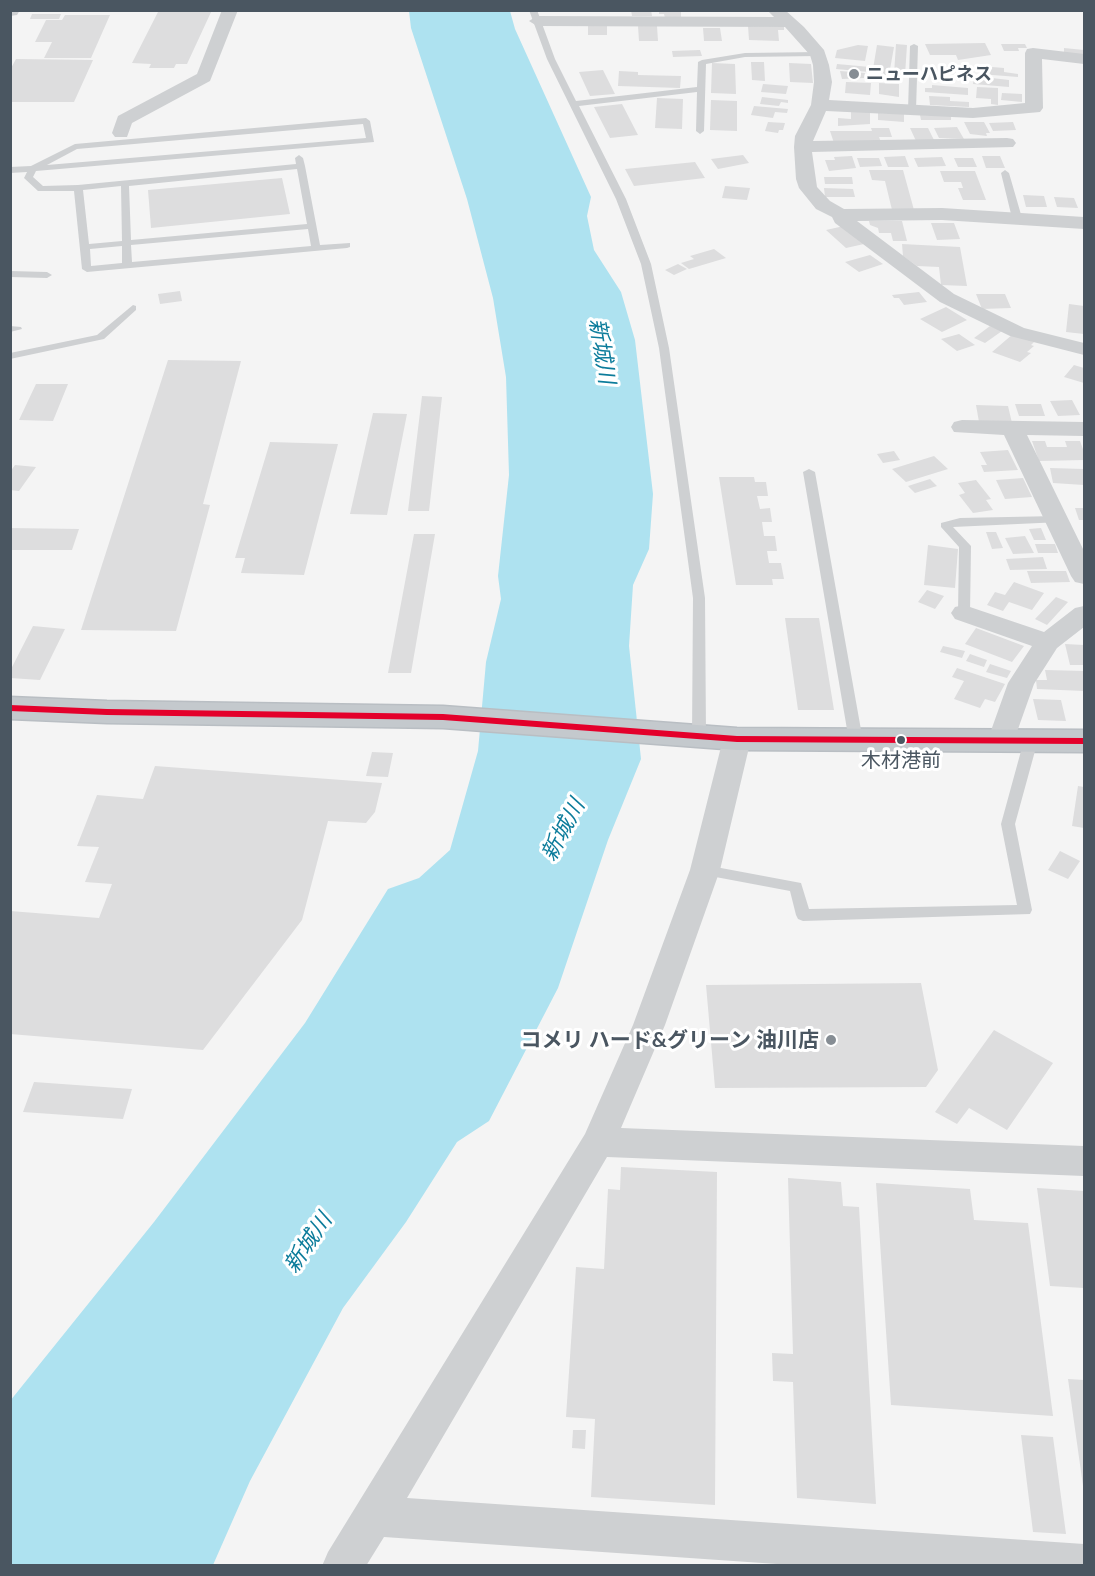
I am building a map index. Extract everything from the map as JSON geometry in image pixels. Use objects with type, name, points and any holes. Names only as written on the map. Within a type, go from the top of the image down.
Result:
[{"type":"highway","points":[[10,708],[107,712],[443,717],[737,740],[1084,741]]},
{"type":"street","points":[[121,138],[124,120],[204,77],[230,10]]},
{"type":"street","points":[[535,16],[781,16],[818,54],[823,82],[820,105],[804,136],[803,147],[805,179],[808,188],[823,205],[840,214],[942,214],[1084,223]]},
{"type":"street","points":[[820,105],[973,113],[1034,108],[1033,53],[1084,59]]},
{"type":"street","points":[[803,147],[1007,143]]},
{"type":"street","points":[[840,214],[842,219],[947,298],[1017,332],[1084,349]]},
{"type":"street","points":[[962,427],[1084,429]]},
{"type":"street","points":[[1013,429],[1084,576]]},
{"type":"street","points":[[963,613],[1048,642]]},
{"type":"street","points":[[1016,740],[1021,682],[1048,642],[1084,614]]},
{"type":"street","points":[[342,1566],[598,1142],[650,1025],[705,870],[737,740]]},
{"type":"street","points":[[598,1142],[1084,1161]]},
{"type":"street","points":[[374,1516],[1084,1564]]},
{"type":"lane","points":[[535,16],[551,59],[621,199],[646,264],[664,348],[699,598],[689,736]]},
{"type":"lane","points":[[912,110],[914,46]]},
{"type":"lane","points":[[700,131],[702,62],[745,55],[818,54]]},
{"type":"lane","points":[[574,104],[701,89]]},
{"type":"lane","points":[[10,170],[33,169],[119,162],[371,140],[366,121],[121,138],[75,147],[33,169],[28,178],[41,189],[78,188],[301,166]]},
{"type":"lane","points":[[121,138],[119,162],[127,265]]},
{"type":"lane","points":[[297,147],[316,248]]},
{"type":"lane","points":[[1005,173],[1017,218]]},
{"type":"lane","points":[[78,188],[87,269],[347,245]]},
{"type":"lane","points":[[84,247],[312,226]]},
{"type":"lane","points":[[10,274],[47,275]]},
{"type":"lane","points":[[10,356],[100,337],[133,308]]},
{"type":"lane","points":[[809,472],[856,741]]},
{"type":"lane","points":[[963,613],[966,546],[945,525],[960,522],[1058,520]]},
{"type":"lane","points":[[705,870],[796,887],[803,915],[1025,910],[1008,824],[1016,740]]},
{"type":"water","name":"新城川","points":[[409,11],[510,11],[515,29],[591,197],[587,216],[594,250],[621,292],[635,340],[653,494],[649,549],[633,585],[629,646],[641,759],[608,840],[558,988],[489,1121],[457,1142],[406,1222],[343,1308],[250,1481],[213,1565],[11,1565],[10,1401],[154,1222],[305,1023],[388,889],[419,878],[450,850],[478,751],[486,662],[501,599],[498,576],[509,475],[506,377],[493,298],[467,199],[411,28]]},
{"type":"building","points":[[159,10],[212,10],[187,64],[176,64],[174,68],[149,68],[151,64],[132,63]]},
{"type":"building","points":[[631,10],[651,10],[652,16],[632,16]]},
{"type":"building","points":[[659,10],[681,10],[681,18],[665,18],[664,14],[659,14]]},
{"type":"building","points":[[32,14],[61,14],[59,19],[30,19]]},
{"type":"building","points":[[65,15],[110,15],[91,58],[44,58],[52,42],[35,42],[46,20],[62,20]]},
{"type":"building","points":[[588,26],[607,26],[607,35],[588,35]]},
{"type":"building","points":[[638,26],[657,26],[658,41],[639,41]]},
{"type":"building","points":[[748,26],[784,27],[784,30],[778,30],[779,41],[749,40]]},
{"type":"building","points":[[703,28],[720,28],[722,41],[704,41]]},
{"type":"building","points":[[985,43],[991,55],[958,60],[956,55],[930,55],[925,44]]},
{"type":"building","points":[[896,44],[907,45],[905,75],[894,74]]},
{"type":"building","points":[[1001,44],[1025,44],[1027,48],[1018,48],[1019,51],[1004,51]]},
{"type":"building","points":[[858,45],[868,46],[865,61],[835,58],[837,50]]},
{"type":"building","points":[[877,45],[894,47],[889,75],[872,75]]},
{"type":"building","points":[[1064,48],[1084,50],[1084,55],[1064,54]]},
{"type":"building","points":[[700,50],[702,56],[673,57],[672,51]]},
{"type":"building","points":[[16,59],[93,60],[74,102],[10,102],[10,70]]},
{"type":"building","points":[[751,62],[764,62],[765,81],[752,80]]},
{"type":"building","points":[[712,63],[735,64],[736,94],[711,93]]},
{"type":"building","points":[[789,63],[811,64],[813,83],[790,82]]},
{"type":"building","points":[[837,64],[870,67],[869,72],[836,69]]},
{"type":"building","points":[[980,66],[1004,68],[1004,72],[1018,74],[1018,77],[980,74]]},
{"type":"building","points":[[603,70],[615,94],[590,96],[579,72]]},
{"type":"building","points":[[619,71],[638,72],[638,75],[681,76],[680,88],[618,86]]},
{"type":"building","points":[[840,71],[865,73],[864,78],[842,79]]},
{"type":"building","points":[[974,76],[1009,80],[1009,87],[973,84]]},
{"type":"building","points":[[846,82],[871,83],[870,95],[845,93]]},
{"type":"building","points":[[879,83],[899,84],[899,97],[879,94]]},
{"type":"building","points":[[763,84],[788,86],[786,94],[761,92]]},
{"type":"building","points":[[932,85],[968,88],[968,95],[925,92],[925,88],[932,88]]},
{"type":"building","points":[[977,87],[998,88],[998,105],[991,104],[991,99],[976,98]]},
{"type":"building","points":[[1002,93],[1022,94],[1022,102],[1001,100]]},
{"type":"building","points":[[929,96],[950,97],[950,101],[969,102],[969,107],[930,105]]},
{"type":"building","points":[[762,97],[788,100],[788,103],[781,102],[779,106],[760,104]]},
{"type":"building","points":[[657,98],[683,99],[682,129],[655,128]]},
{"type":"building","points":[[711,100],[737,101],[737,131],[710,130]]},
{"type":"building","points":[[622,104],[638,135],[610,138],[594,107]]},
{"type":"building","points":[[754,106],[788,109],[787,113],[775,112],[773,118],[751,115]]},
{"type":"building","points":[[851,109],[870,110],[870,124],[838,126],[838,118],[851,119]]},
{"type":"building","points":[[878,113],[904,114],[904,122],[878,120]]},
{"type":"building","points":[[920,115],[951,116],[951,120],[921,120]]},
{"type":"building","points":[[768,122],[785,123],[783,130],[779,130],[778,133],[765,131]]},
{"type":"building","points":[[964,122],[984,122],[990,133],[986,133],[987,136],[970,134]]},
{"type":"building","points":[[1013,122],[1016,130],[993,131],[989,123]]},
{"type":"building","points":[[957,127],[964,139],[939,138],[934,128]]},
{"type":"building","points":[[871,128],[889,128],[892,137],[879,137],[881,142],[834,143],[830,131],[872,131]]},
{"type":"building","points":[[910,128],[928,128],[934,140],[916,141]]},
{"type":"building","points":[[743,155],[749,163],[718,169],[711,159]]},
{"type":"building","points":[[852,156],[856,168],[829,171],[825,160]]},
{"type":"building","points":[[905,156],[909,167],[888,167],[884,157]]},
{"type":"building","points":[[982,156],[1000,156],[1005,168],[986,168]]},
{"type":"building","points":[[942,157],[946,166],[918,167],[914,158]]},
{"type":"building","points":[[857,158],[879,158],[882,166],[860,167]]},
{"type":"building","points":[[954,158],[973,158],[977,167],[958,167]]},
{"type":"building","points":[[695,162],[705,178],[634,186],[625,169]]},
{"type":"building","points":[[869,170],[903,170],[914,210],[892,210],[885,181],[872,180]]},
{"type":"building","points":[[940,171],[975,171],[986,200],[963,200],[958,188],[963,188],[961,182],[944,182]]},
{"type":"building","points":[[824,177],[852,177],[853,184],[825,184]]},
{"type":"building","points":[[282,178],[290,214],[151,228],[148,190]]},
{"type":"building","points":[[725,186],[750,188],[747,200],[722,198]]},
{"type":"building","points":[[824,188],[853,189],[855,197],[825,197]]},
{"type":"building","points":[[1023,195],[1044,196],[1047,207],[1026,207]]},
{"type":"building","points":[[1054,197],[1074,198],[1078,208],[1057,207]]},
{"type":"building","points":[[869,221],[902,221],[907,241],[893,241],[891,233],[879,233],[878,228],[870,225]]},
{"type":"building","points":[[931,223],[954,223],[960,239],[937,240]]},
{"type":"building","points":[[844,226],[864,244],[846,248],[826,230]]},
{"type":"building","points":[[902,244],[960,247],[967,286],[941,285],[939,267],[917,266],[903,256]]},
{"type":"building","points":[[714,249],[726,258],[689,269],[681,263],[694,259],[690,256]]},
{"type":"building","points":[[870,255],[883,264],[859,272],[845,262]]},
{"type":"building","points":[[678,264],[687,269],[674,275],[665,270]]},
{"type":"building","points":[[180,291],[182,301],[160,304],[158,294]]},
{"type":"building","points":[[919,292],[927,302],[904,305],[899,298],[894,298],[892,295]]},
{"type":"building","points":[[976,294],[1005,294],[1011,308],[982,309]]},
{"type":"building","points":[[1069,304],[1084,306],[1084,334],[1066,332]]},
{"type":"building","points":[[946,307],[967,320],[942,332],[920,319]]},
{"type":"building","points":[[990,326],[1002,331],[985,343],[974,338]]},
{"type":"building","points":[[959,334],[975,345],[957,351],[941,339]]},
{"type":"building","points":[[1013,334],[1034,342],[1031,345],[1034,346],[1027,352],[1031,353],[1020,362],[992,352]]},
{"type":"building","points":[[168,360],[241,361],[203,504],[210,505],[176,631],[81,630]]},
{"type":"building","points":[[1074,365],[1084,368],[1084,383],[1064,377]]},
{"type":"building","points":[[36,384],[68,384],[53,421],[19,420]]},
{"type":"building","points":[[422,396],[442,397],[429,511],[408,511]]},
{"type":"building","points":[[1072,400],[1080,415],[1058,416],[1050,401]]},
{"type":"building","points":[[1015,404],[1041,404],[1045,416],[1019,416]]},
{"type":"building","points":[[976,405],[1008,406],[1012,423],[979,422]]},
{"type":"building","points":[[373,413],[407,414],[387,515],[350,514]]},
{"type":"building","points":[[1032,441],[1045,441],[1047,447],[1067,447],[1065,441],[1080,441],[1084,460],[1039,461]]},
{"type":"building","points":[[270,442],[338,444],[304,575],[241,573],[245,558],[235,558]]},
{"type":"building","points":[[1008,450],[1018,470],[984,472],[981,465],[987,465],[980,452]]},
{"type":"building","points":[[894,451],[900,460],[883,463],[877,454]]},
{"type":"building","points":[[934,456],[948,469],[906,482],[892,469]]},
{"type":"building","points":[[15,465],[36,467],[19,491],[10,490],[10,472]]},
{"type":"building","points":[[1050,468],[1084,469],[1084,485],[1053,483]]},
{"type":"building","points":[[719,477],[754,477],[755,482],[766,482],[768,496],[757,496],[760,509],[770,508],[772,522],[762,522],[764,536],[775,536],[777,551],[767,551],[769,563],[781,563],[784,579],[772,579],[773,585],[736,585]]},
{"type":"building","points":[[1023,478],[1032,497],[1005,499],[996,480]]},
{"type":"building","points":[[930,479],[937,486],[915,493],[908,486]]},
{"type":"building","points":[[976,480],[991,499],[986,500],[993,510],[973,513],[959,495],[965,493],[958,483]]},
{"type":"building","points":[[1075,508],[1084,508],[1084,520],[1079,520]]},
{"type":"building","points":[[10,528],[79,529],[72,550],[10,550]]},
{"type":"building","points":[[1041,528],[1046,540],[1034,540],[1029,529]]},
{"type":"building","points":[[986,532],[996,532],[1003,548],[992,549]]},
{"type":"building","points":[[414,534],[435,534],[411,673],[388,673]]},
{"type":"building","points":[[1025,536],[1034,553],[1013,554],[1005,538]]},
{"type":"building","points":[[1035,544],[1055,544],[1058,553],[1038,553]]},
{"type":"building","points":[[928,545],[958,549],[955,588],[924,585]]},
{"type":"building","points":[[1043,557],[1047,569],[1010,570],[1006,559]]},
{"type":"building","points":[[1027,571],[1066,571],[1070,582],[1031,583]]},
{"type":"building","points":[[1014,582],[1044,593],[1032,610],[1009,602],[1003,611],[987,605],[995,592],[1005,595]]},
{"type":"building","points":[[927,590],[944,596],[935,609],[918,602]]},
{"type":"building","points":[[1056,597],[1068,602],[1047,625],[1035,619]]},
{"type":"building","points":[[785,618],[819,618],[834,710],[798,710]]},
{"type":"building","points":[[33,626],[65,629],[40,680],[10,678],[10,671]]},
{"type":"building","points":[[976,628],[1024,646],[1012,662],[965,644]]},
{"type":"building","points":[[1065,644],[1084,645],[1084,665],[1070,665]]},
{"type":"building","points":[[943,646],[965,651],[962,658],[940,652]]},
{"type":"building","points":[[970,654],[987,660],[984,667],[966,661]]},
{"type":"building","points":[[990,664],[1011,671],[1007,678],[986,672]]},
{"type":"building","points":[[957,668],[1005,684],[995,702],[985,699],[980,708],[954,699],[964,681],[952,677]]},
{"type":"building","points":[[1045,670],[1084,671],[1084,691],[1037,689],[1036,680],[1047,680]]},
{"type":"building","points":[[1033,699],[1061,700],[1066,721],[1038,720]]},
{"type":"building","points":[[372,752],[393,753],[388,777],[366,776]]},
{"type":"building","points":[[155,766],[382,783],[375,812],[366,823],[328,821],[302,920],[203,1050],[10,1034],[10,911],[99,918],[112,884],[85,882],[99,847],[77,846],[97,795],[143,799]]},
{"type":"building","points":[[1078,786],[1084,787],[1084,828],[1072,826]]},
{"type":"building","points":[[1060,851],[1080,861],[1068,879],[1048,870]]},
{"type":"building","points":[[921,983],[938,1070],[926,1087],[715,1088],[706,985]]},
{"type":"building","points":[[994,1030],[1053,1063],[1007,1130],[969,1108],[957,1124],[935,1112]]},
{"type":"building","points":[[34,1082],[132,1089],[123,1119],[23,1112]]},
{"type":"building","points":[[621,1167],[717,1172],[715,1505],[591,1497],[595,1419],[566,1417],[576,1267],[604,1269],[608,1189],[620,1190]]},
{"type":"building","points":[[788,1178],[841,1182],[843,1206],[859,1207],[876,1504],[797,1498],[793,1382],[773,1381],[772,1353],[793,1354]]},
{"type":"building","points":[[876,1183],[970,1189],[974,1220],[1028,1223],[1053,1416],[891,1405]]},
{"type":"building","points":[[1037,1188],[1084,1191],[1084,1288],[1050,1286]]},
{"type":"building","points":[[1068,1379],[1084,1380],[1084,1486],[1083,1486]]},
{"type":"building","points":[[573,1430],[586,1430],[585,1449],[572,1448]]},
{"type":"building","points":[[1021,1435],[1053,1437],[1066,1534],[1033,1532]]},
{"type":"transit line","points":[[10,708],[107,712],[443,717],[737,739],[1084,741]]},
{"type":"place","name":"ニューハピネス","points":[[854,74]]},
{"type":"place","name":"木材港前","points":[[901,740]]},
{"type":"place","name":"コメリ ハード&グリーン 油川店","points":[[831,1040]]}]
